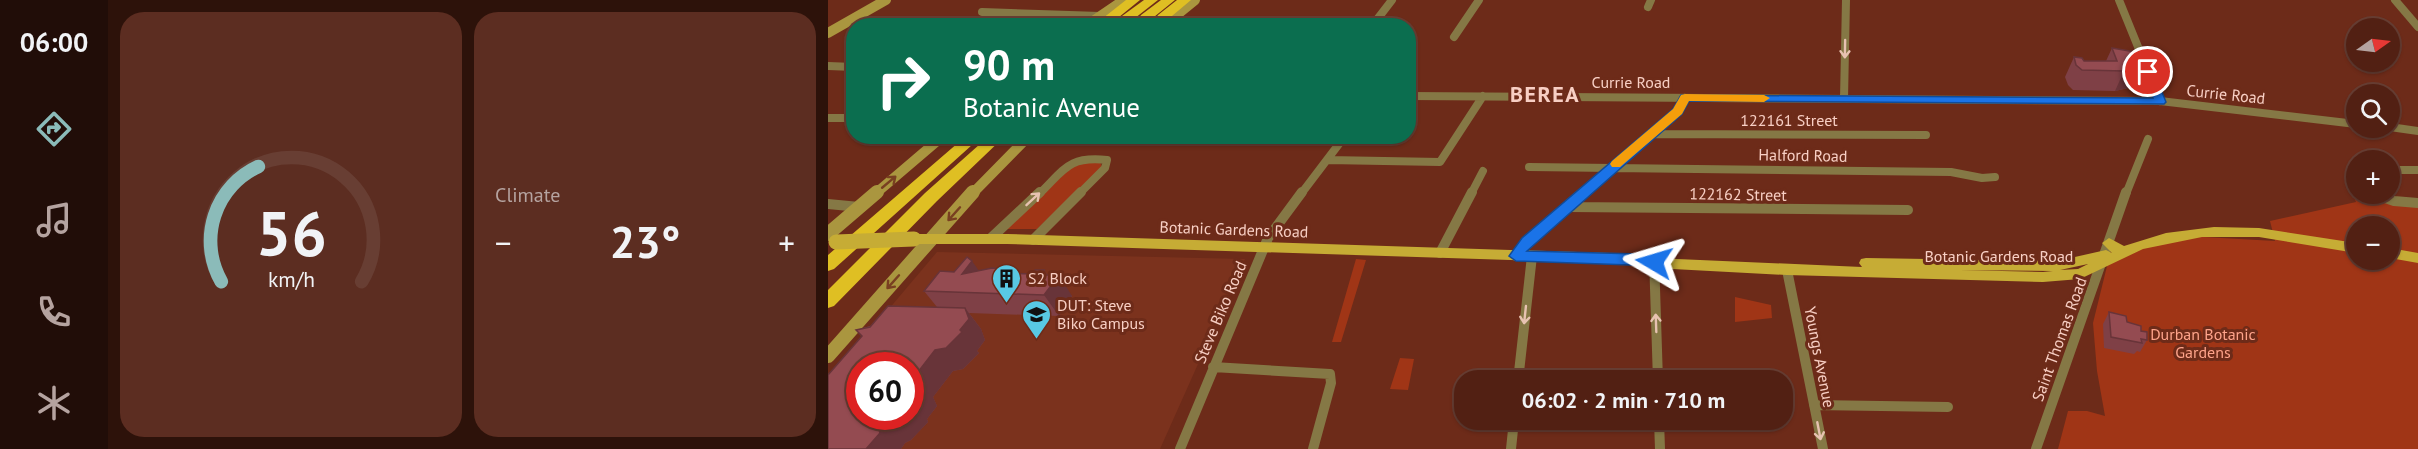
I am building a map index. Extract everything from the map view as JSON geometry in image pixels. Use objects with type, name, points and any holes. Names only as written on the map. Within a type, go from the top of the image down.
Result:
[{"type":"highway","points":[[1105,18],[1134,0]]},
{"type":"highway","points":[[1128,18],[1152,0]]},
{"type":"highway","points":[[1145,18],[1169,0]]},
{"type":"highway","points":[[1163,18],[1185,0]]},
{"type":"highway","points":[[871,226],[889,204],[955,144]]},
{"type":"highway","points":[[828,265],[966,144]]},
{"type":"highway","points":[[828,301],[908,220],[989,144]]},
{"type":"highway","points":[[908,220],[946,194],[1002,144]]},
{"type":"main road","points":[[854,18],[886,0]]},
{"type":"main road","points":[[1103,18],[1124,0]]},
{"type":"main road","points":[[1173,18],[1195,0]]},
{"type":"main road","points":[[828,33],[846,23]]},
{"type":"main road","points":[[830,241],[859,207],[934,144]]},
{"type":"main road","points":[[828,356],[977,188],[1021,144]]},
{"type":"main road","name":"Botanic Gardens Road","points":[[830,241],[990,239],[1649,260],[2042,267],[2072,265],[2187,234],[2228,231],[2346,247]]},
{"type":"main road","name":"Botanic Gardens Road","points":[[1649,260],[1787,270],[2023,277],[2080,274],[2107,255]]},
{"type":"main road","points":[[2400,255],[2418,258]]},
{"type":"main road","points":[[2080,274],[2093,285]]},
{"type":"street","points":[[1378,18],[1392,0]]},
{"type":"street","points":[[1454,38],[1479,0]]},
{"type":"street","points":[[1844,99],[1846,0]]},
{"type":"street","points":[[2119,0],[2160,102]]},
{"type":"street","points":[[2395,0],[2418,27]]},
{"type":"street","points":[[982,12],[1061,18]]},
{"type":"street","points":[[828,66],[846,67]]},
{"type":"street","name":"Currie Road","points":[[1416,96],[2160,102],[2346,123]]},
{"type":"street","points":[[1328,160],[1439,162],[1483,96]]},
{"type":"street","points":[[1516,256],[1527,241],[1678,111],[1685,98]]},
{"type":"street","points":[[828,118],[846,118]]},
{"type":"street","points":[[2400,129],[2418,131]]},
{"type":"street","name":"122161 Street","points":[[1652,134],[1926,135]]},
{"type":"street","name":"Saint Thomas Road","points":[[2036,449],[2093,285],[2107,255],[2148,139]]},
{"type":"street","name":"Steve Biko Road","points":[[1180,449],[1268,238],[1339,144]]},
{"type":"street","points":[[990,239],[1074,161],[1087,158],[1108,161],[1105,168],[1033,240]]},
{"type":"street","name":"Halford Road","points":[[1529,167],[1951,172],[1982,178],[1995,177]]},
{"type":"street","points":[[2400,170],[2418,170]]},
{"type":"street","points":[[1440,253],[1483,171]]},
{"type":"street","points":[[2400,202],[2418,203]]},
{"type":"street","points":[[828,204],[859,207]]},
{"type":"street","name":"122162 Street","points":[[1568,207],[1908,210]]},
{"type":"street","points":[[1519,370],[1532,256]]},
{"type":"street","points":[[1649,260],[1657,370]]},
{"type":"street","name":"Youngs Avenue","points":[[1787,270],[1823,449]]},
{"type":"street","points":[[1214,367],[1330,374],[1332,383],[1313,449]]},
{"type":"street","points":[[1814,405],[1948,407]]},
{"type":"street","points":[[1511,449],[1513,430]]},
{"type":"street","points":[[1659,430],[1660,449]]},
{"type":"shaded area","name":"DUT: Steve Biko Campus","points":[[937,252],[1245,259],[1160,449],[828,449],[828,381],[846,360],[846,430],[924,430],[924,352],[853,352]]},
{"type":"green space","points":[[1100,162],[1102,167],[1037,229],[1006,229],[1075,164]]},
{"type":"green space","name":"Durban Botanic Gardens","points":[[2400,200],[2418,204],[2418,449],[2058,449],[2068,411],[2087,411],[2105,416],[2097,371],[2093,323],[2109,258],[2186,236],[2275,241],[2270,221],[2347,204],[2400,204]]},
{"type":"green space","points":[[1356,259],[1366,260],[1341,342],[1332,342]]},
{"type":"green space","points":[[1735,297],[1771,305],[1772,318],[1735,322]]},
{"type":"green space","points":[[1400,358],[1414,359],[1408,390],[1390,389]]},
{"type":"building","points":[[2112,48],[2141,53],[2145,61],[2143,67],[2124,71],[2082,70],[2076,65],[2074,57],[2082,58],[2084,61],[2117,61]]},
{"type":"building","points":[[967,257],[972,261],[962,274],[992,268],[1002,269],[1000,271],[1004,271],[1003,273],[1032,274],[1035,270],[1044,270],[1041,275],[1059,275],[1044,295],[924,291],[940,271],[954,272]]},
{"type":"building","points":[[888,306],[965,308],[969,319],[960,330],[962,332],[946,348],[935,350],[924,364],[924,352],[848,352],[862,336],[856,330],[870,327]]},
{"type":"building","points":[[2109,312],[2126,316],[2127,322],[2141,326],[2141,331],[2147,332],[2147,340],[2141,339],[2142,343],[2111,337]]},
{"type":"building","points":[[846,354],[846,430],[879,430],[880,433],[866,449],[828,449],[828,375]]},
{"type":"slow traffic","points":[[1616,164],[1678,111],[1685,98],[1764,98]]},
{"type":"place","name":"S2 Block","points":[[1007,304]]},
{"type":"place","name":"DUT: Steve Biko Campus","points":[[1036,340]]},
{"type":"district","name":"BEREA","points":[[1545,94]]},
{"type":"route","points":[[1654,262],[1516,256],[1527,241],[1678,111],[1685,98],[2160,102],[2148,72]]}]
